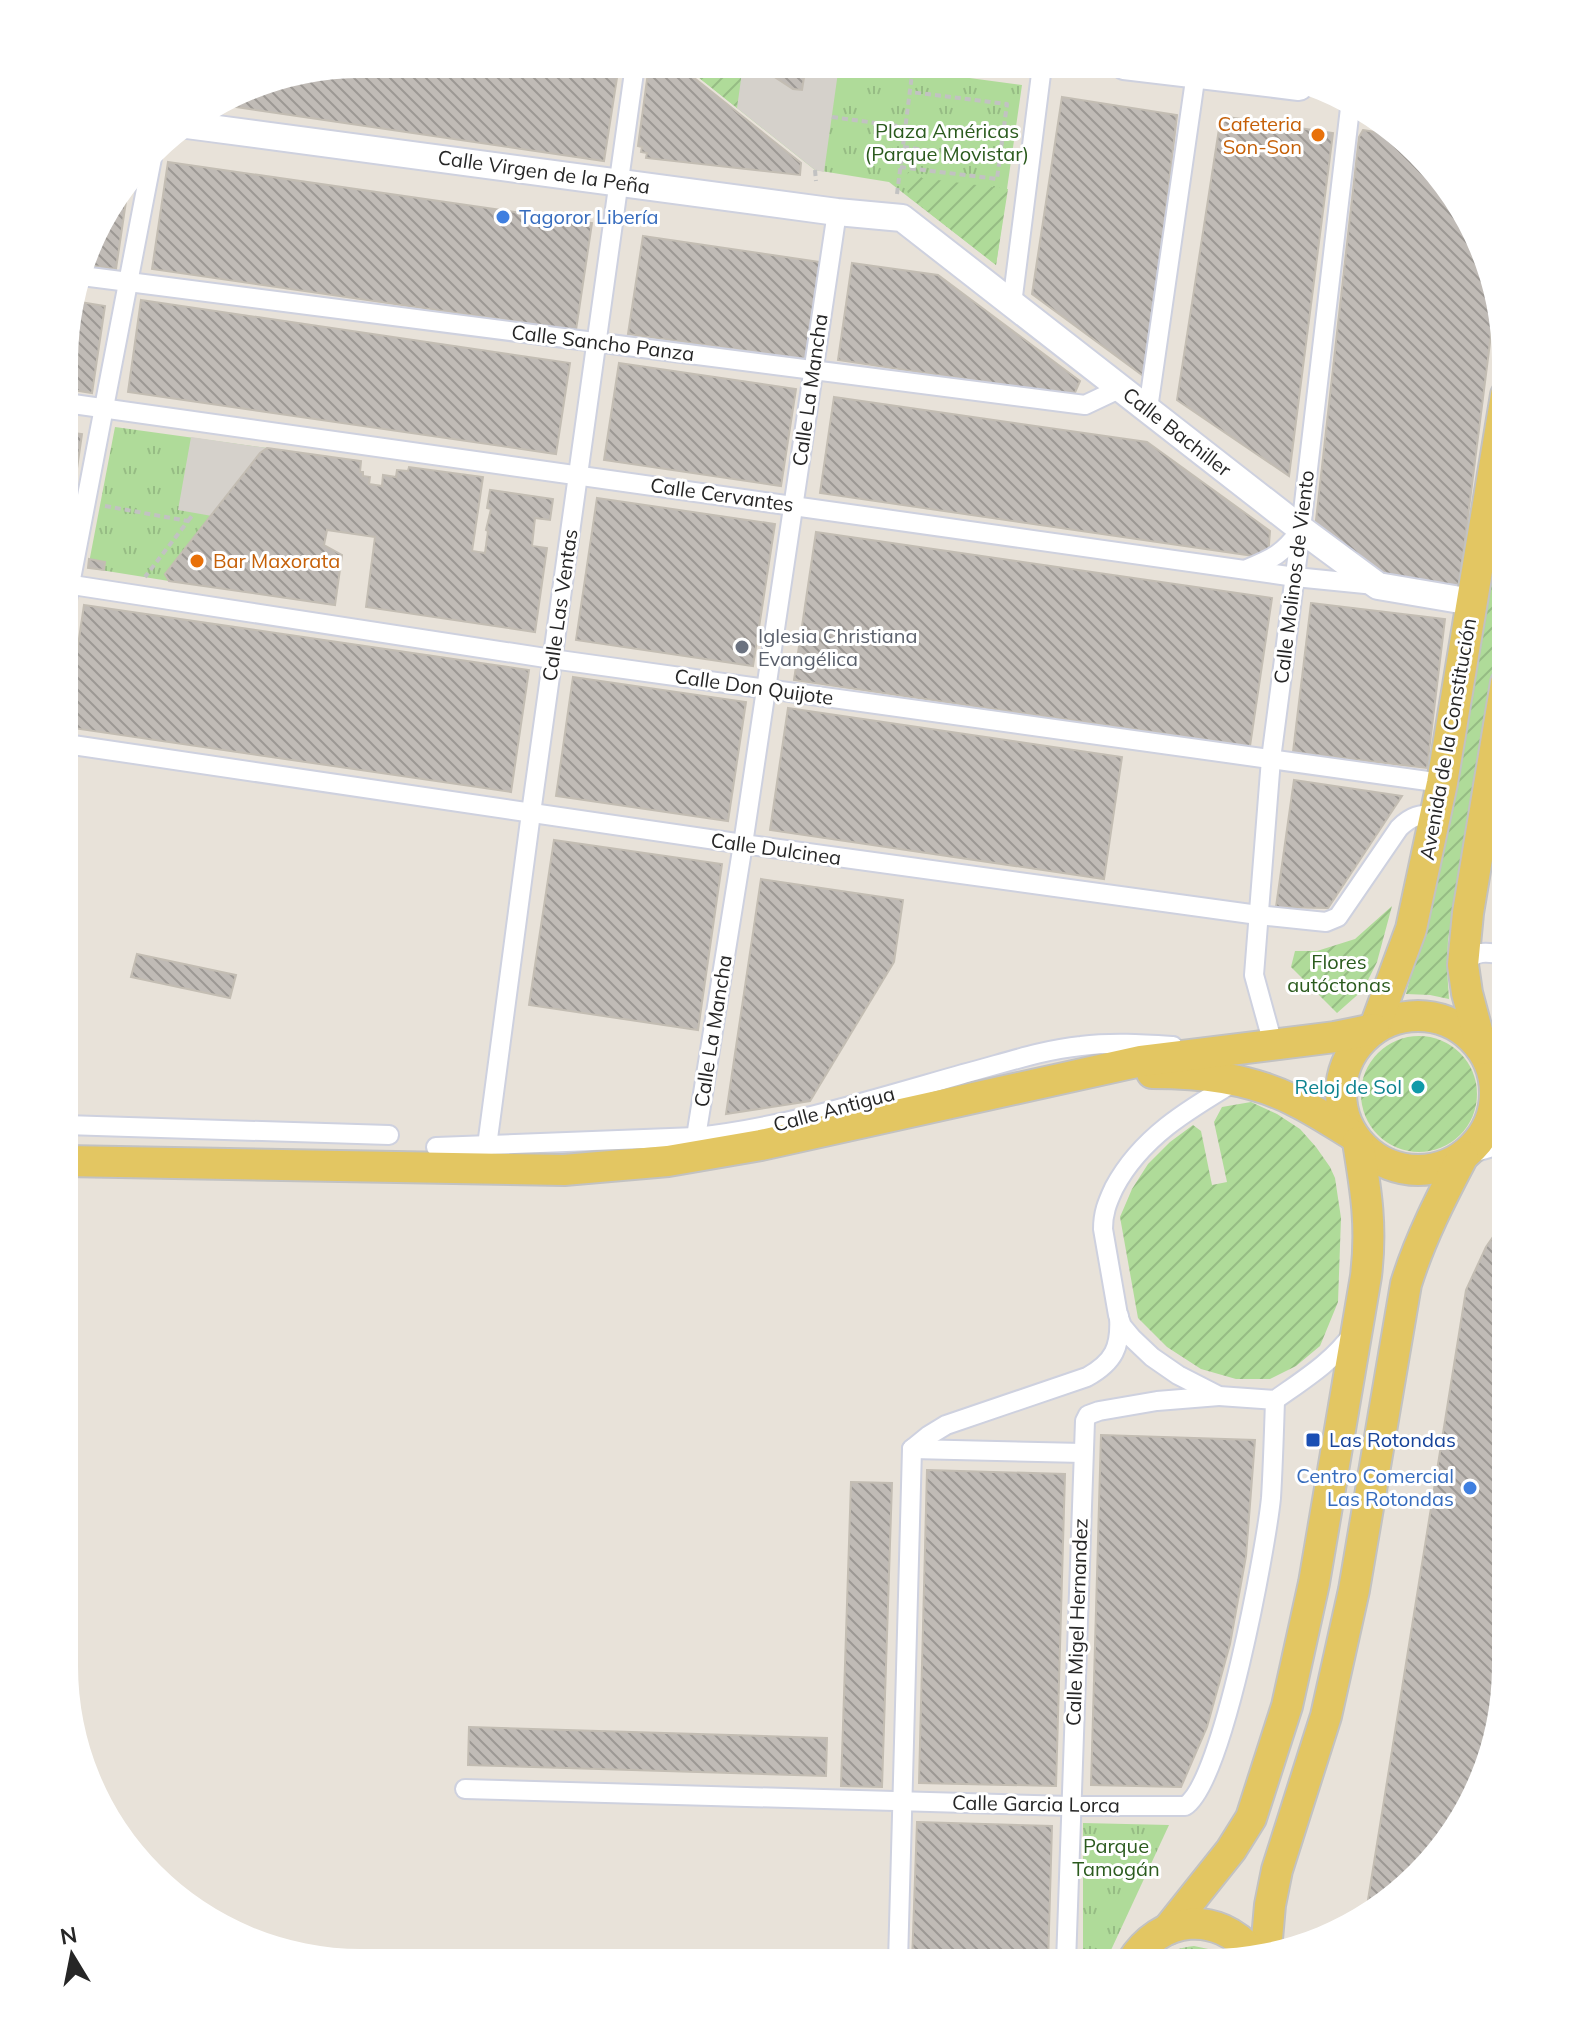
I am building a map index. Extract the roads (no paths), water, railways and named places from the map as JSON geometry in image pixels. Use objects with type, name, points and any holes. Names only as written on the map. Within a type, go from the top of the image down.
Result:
[{"type":"main road","name":"Avenida de la Constitución","points":[[1374,1029],[1411,929],[1436,814],[1492,481]]},
{"type":"main road","points":[[1491,1056],[1467,993],[1463,965],[1468,913],[1492,808]]},
{"type":"main road","points":[[1168,1929],[1231,1850],[1251,1818],[1287,1706],[1314,1583],[1359,1324],[1370,1242],[1366,1192],[1355,1138],[1341,1103],[1341,1079],[1360,1041],[1387,1021],[1401,1017],[1427,1015],[1452,1022],[1471,1035],[1491,1056]]},
{"type":"main road","points":[[78,1159],[564,1170],[668,1161],[761,1145],[1102,1068],[1374,1029]]},
{"type":"main road","points":[[78,1181],[569,1181],[678,1172],[760,1158],[1104,1079],[1147,1073],[1238,1080],[1292,1099],[1355,1138],[1372,1155],[1390,1165],[1413,1170],[1437,1168],[1463,1156],[1479,1141],[1491,1120]]},
{"type":"main road","points":[[78,1159],[436,1147]]},
{"type":"main road","points":[[1267,1943],[1277,1870],[1326,1716],[1354,1590],[1406,1284],[1428,1223],[1463,1156]]},
{"type":"main road","points":[[1140,1949],[1158,1933],[1185,1924],[1203,1924],[1225,1930],[1247,1947]]},
{"type":"street","points":[[1012,304],[1040,78]]},
{"type":"street","points":[[1148,409],[1195,78]]},
{"type":"street","name":"Calle Las Ventas","points":[[487,1146],[633,79]]},
{"type":"street","name":"Calle Molinos de Viento","points":[[1273,1044],[1254,975],[1258,915],[1271,759],[1349,115]]},
{"type":"street","name":"Calle Virgen de la Peña","points":[[202,127],[837,212],[899,208]]},
{"type":"street","points":[[78,536],[149,173]]},
{"type":"street","name":"Calle Bachiller","points":[[899,208],[1012,304],[1378,586],[1472,602]]},
{"type":"street","name":"Calle La Mancha","points":[[696,1137],[837,212]]},
{"type":"street","name":"Calle Sancho Panza","points":[[91,277],[1085,405],[1121,388]]},
{"type":"street","name":"Calle Cervantes","points":[[78,405],[1295,577],[1378,586]]},
{"type":"street","points":[[1245,570],[1274,558],[1286,549],[1301,529]]},
{"type":"street","name":"Calle Don Quijote","points":[[78,586],[552,659],[1442,783]]},
{"type":"street","name":"Calle Dulcinea","points":[[78,746],[743,844],[1326,922],[1338,917],[1408,819],[1421,814],[1436,814]]},
{"type":"street","points":[[1463,965],[1476,953],[1492,953]]},
{"type":"street","name":"Calle Antigua","points":[[436,1147],[696,1137],[750,1130],[1041,1053],[1080,1046],[1119,1043],[1228,1049]]},
{"type":"street","points":[[898,1949],[912,1449],[946,1425],[1087,1377],[1103,1368],[1113,1356],[1119,1330],[1103,1229],[1106,1205],[1123,1172],[1141,1149],[1187,1110],[1238,1080]]},
{"type":"street","points":[[78,1125],[389,1135]]},
{"type":"street","points":[[1463,1156],[1491,1147]]},
{"type":"street","points":[[1118,1315],[1132,1338],[1178,1375],[1219,1396],[1275,1400],[1341,1348],[1359,1324]]},
{"type":"street","name":"Calle Migel Hernandez","points":[[1066,1949],[1085,1421],[1093,1413],[1157,1401],[1219,1396]]},
{"type":"street","name":"Calle Garcia Lorca","points":[[465,1789],[1070,1806],[1180,1808],[1191,1803],[1207,1774],[1216,1748],[1249,1631],[1270,1500],[1275,1400]]},
{"type":"street","points":[[912,1449],[1083,1453]]},
{"type":"place","name":"Cafeteria Son-Son","points":[[1318,135]]},
{"type":"place","name":"Tagoror Libería","points":[[503,217]]},
{"type":"place","name":"Bar Maxorata","points":[[197,561]]},
{"type":"place","name":"Iglesia Christiana Evangélica","points":[[742,647]]},
{"type":"place","name":"Reloj de Sol","points":[[1418,1087]]},
{"type":"place","name":"Las Rotondas","points":[[1313,1440]]},
{"type":"place","name":"Centro Comercial Las Rotondas","points":[[1470,1488]]},
{"type":"park label","name":"Plaza Américas (Parque Movistar)","points":[[947,142]]},
{"type":"park label","name":"Flores autóctonas","points":[[1339,974]]},
{"type":"park label","name":"Parque Tamogán","points":[[1116,1858]]}]
